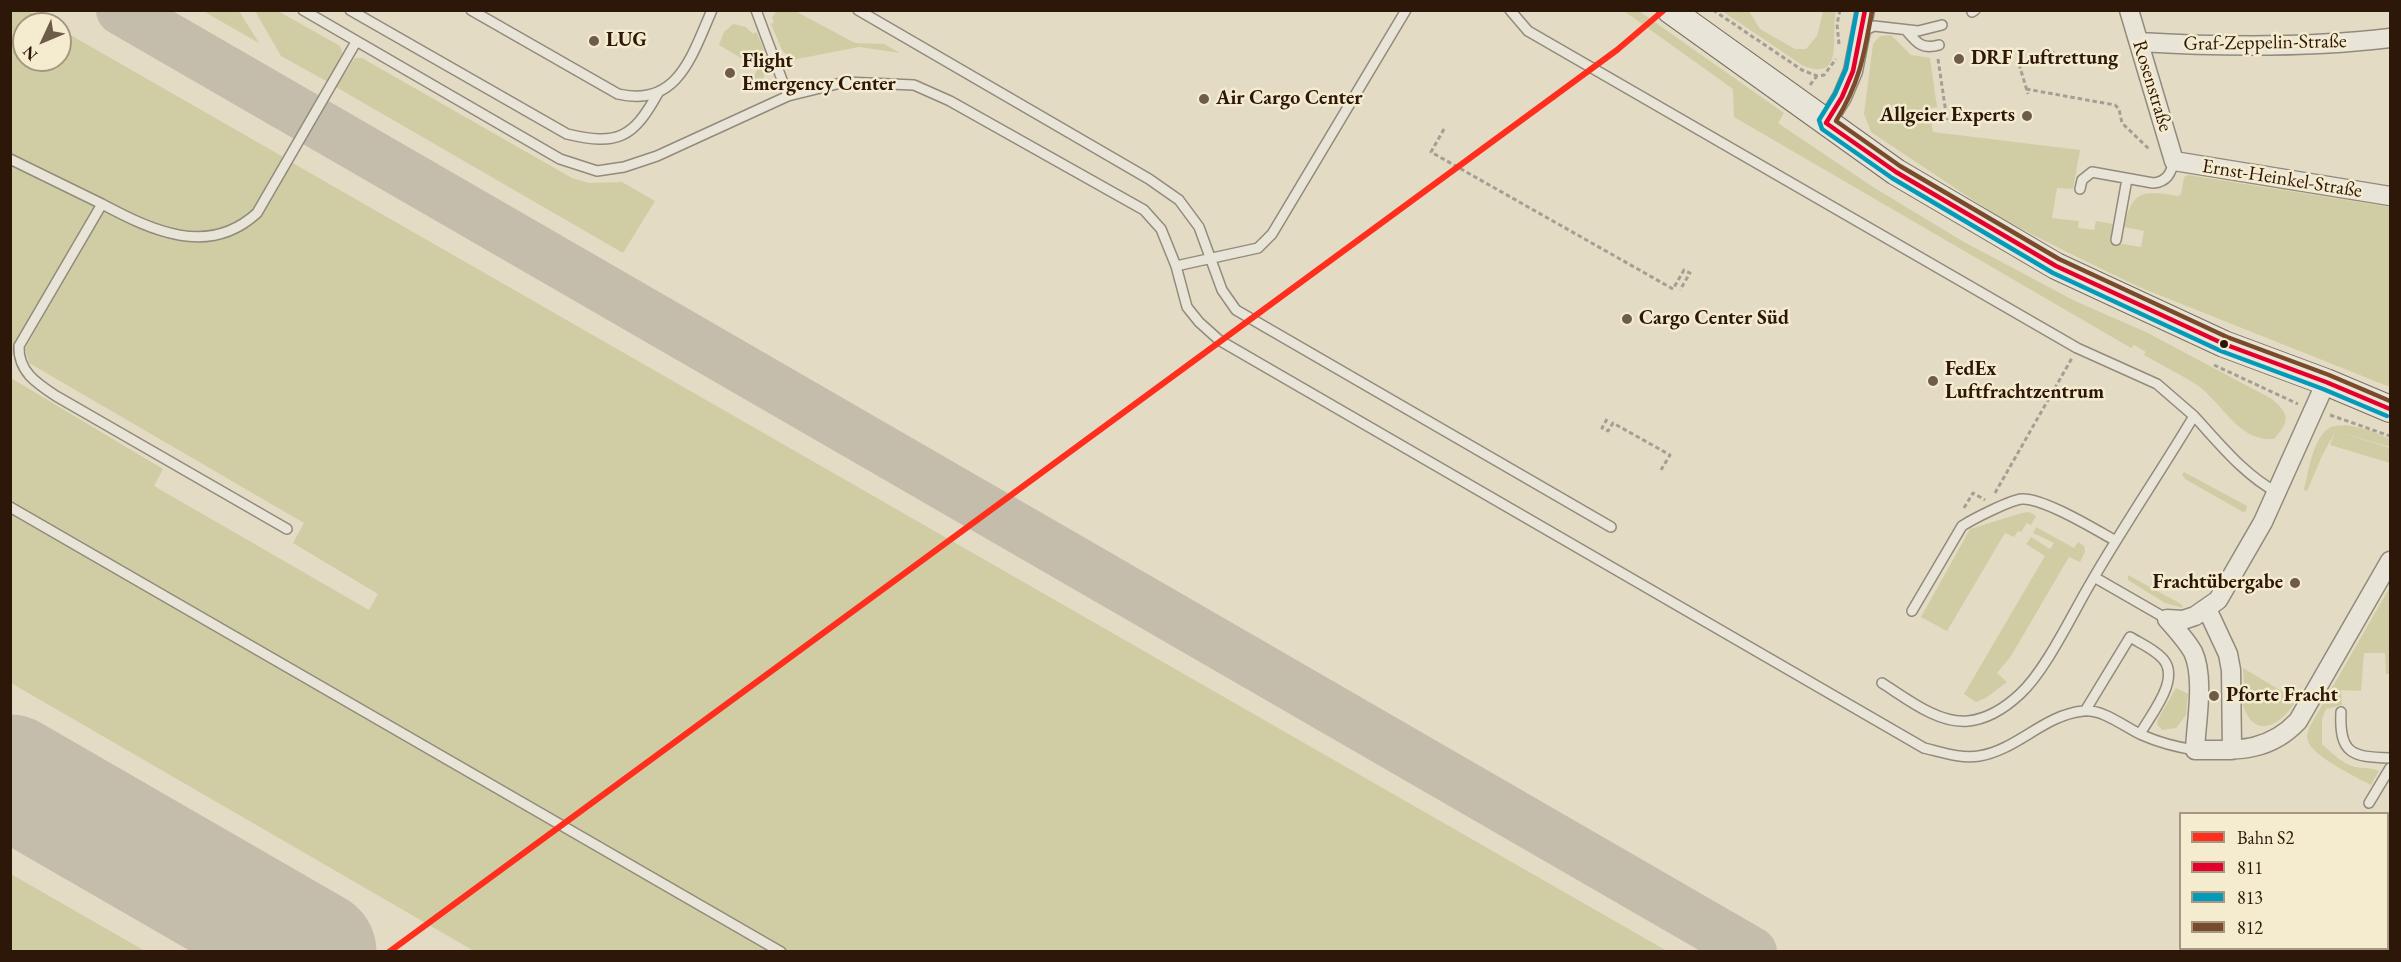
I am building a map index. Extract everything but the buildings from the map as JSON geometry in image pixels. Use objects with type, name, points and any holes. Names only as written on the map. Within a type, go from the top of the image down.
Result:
[{"type":"main road","points":[[1670,10],[1896,172],[2055,266],[2224,344],[2391,409]]},
{"type":"street","points":[[1826,123],[1842,97],[1853,71],[1866,10]]},
{"type":"street","name":"Rosenstraße","points":[[2129,10],[2174,161]]},
{"type":"street","name":"Graf-Zeppelin-Straße","points":[[2139,42],[2244,46],[2316,44],[2391,38]]},
{"type":"street","name":"Ernst-Heinkel-Straße","points":[[2174,161],[2391,196]]},
{"type":"street","points":[[2167,619],[2183,620],[2207,609],[2218,600],[2278,493],[2326,382]]},
{"type":"street","points":[[2167,619],[2193,653],[2197,668],[2199,685],[2195,750],[2232,750],[2268,743],[2286,734],[2298,721],[2391,561]]},
{"type":"street","points":[[2207,609],[2220,635],[2231,670],[2232,750]]},
{"type":"lane","points":[[303,10],[560,159],[597,171],[657,156],[788,96],[845,82],[914,85],[950,100],[1144,210],[1161,230],[1176,266],[1188,307],[1198,322],[1219,340],[1924,748],[1954,756],[1977,757],[2002,750],[2058,717],[2085,711],[2102,714],[2169,746],[2195,750]]},
{"type":"lane","points":[[350,10],[567,134],[600,139],[614,138],[627,133],[645,117],[658,93]]},
{"type":"lane","points":[[471,10],[618,94],[645,97],[658,93],[680,76],[688,64],[712,10]]},
{"type":"lane","points":[[756,10],[788,96]]},
{"type":"lane","points":[[858,10],[1157,184],[1179,201],[1199,227],[1213,259],[1222,290],[1236,310],[1611,527]]},
{"type":"lane","points":[[1176,266],[1258,248],[1272,234],[1406,10]]},
{"type":"lane","points":[[1510,10],[1528,31],[2077,348],[2157,384],[2194,416],[2246,472],[2259,483],[2278,493]]},
{"type":"lane","points":[[1861,32],[1874,26],[1918,31],[1942,25]]},
{"type":"lane","points":[[1906,30],[1919,45],[1928,48],[1938,45]]},
{"type":"lane","points":[[10,159],[156,230],[179,236],[207,235],[241,226],[257,213],[356,42]]},
{"type":"lane","points":[[2080,189],[2082,180],[2092,172],[2160,183],[2171,172],[2174,161]]},
{"type":"lane","points":[[2116,240],[2127,179]]},
{"type":"lane","points":[[102,204],[19,346],[22,367],[56,396],[287,530]]},
{"type":"lane","points":[[1882,683],[1929,711],[1951,720],[1975,720],[1999,711],[2021,694],[2038,673],[2094,577],[2194,416]]},
{"type":"lane","points":[[1911,611],[1962,526],[2021,499],[2039,502],[2116,541]]},
{"type":"lane","points":[[10,507],[780,951]]},
{"type":"lane","points":[[2094,577],[2167,619]]},
{"type":"lane","points":[[2085,711],[2130,637],[2162,657],[2169,667],[2170,682],[2140,734]]},
{"type":"lane","points":[[2341,712],[2340,735],[2347,747],[2354,753],[2367,758],[2391,758]]},
{"type":"lane","points":[[2369,803],[2391,768]]},
{"type":"path","points":[[1713,10],[1802,70],[1824,75],[1837,58]]},
{"type":"path","points":[[1839,49],[1837,24],[1840,10]]},
{"type":"path","points":[[1938,45],[1947,120]]},
{"type":"path","points":[[2050,53],[2055,52]]},
{"type":"path","points":[[2019,64],[2028,94]]},
{"type":"path","points":[[2026,89],[2115,105],[2119,109],[2122,123],[2150,150]]},
{"type":"path","points":[[1444,129],[1431,152],[1673,289],[1684,270],[1690,273],[1680,290]]},
{"type":"path","points":[[1962,512],[1973,493],[1990,502],[2077,348]]},
{"type":"path","points":[[2313,410],[2391,436]]},
{"type":"path","points":[[1607,420],[1602,428],[1608,431],[1613,423],[1670,455],[1661,470]]},
{"type":"shaded area","points":[[10,11],[28,11],[30,12],[12,12],[12,72],[72,72],[72,36],[285,158],[258,204],[244,218],[222,228],[184,231],[160,228],[11,153]]},
{"type":"shaded area","points":[[203,11],[239,11],[259,43]]},
{"type":"shaded area","points":[[255,11],[278,11],[340,46],[343,55],[328,82],[281,56]]},
{"type":"shaded area","points":[[777,11],[795,11],[855,43],[884,44],[900,53],[859,47],[792,60],[782,50],[771,24],[774,22],[772,17]]},
{"type":"shaded area","points":[[1624,11],[1639,11],[1784,113],[1778,123],[1873,187],[1964,242],[2075,301],[2146,332],[2272,399],[2285,414],[2283,427],[2274,439],[2250,434],[2232,420],[2197,385],[2144,355],[2146,352],[2134,345],[2131,348],[1734,117],[1733,89]]},
{"type":"shaded area","points":[[1722,11],[1749,11],[1760,29],[1795,49],[1806,49],[1817,36],[1823,11],[1836,11],[1831,63],[1825,68],[1816,69],[1802,65]]},
{"type":"shaded area","points":[[733,24],[746,27],[753,34],[756,32],[766,59],[765,72],[760,86],[752,80],[758,68],[719,45],[724,32]]},
{"type":"shaded area","points":[[1891,35],[1911,55],[1930,58],[1937,107],[1929,109],[1933,132],[2080,150],[2073,189],[2057,188],[2052,218],[2079,221],[2078,228],[2094,230],[2096,221],[2113,224],[2110,242],[2141,247],[2144,231],[2124,227],[2135,199],[2148,193],[2178,196],[2181,194],[2184,177],[2188,175],[2390,207],[2390,387],[2139,287],[2065,251],[2000,218],[1871,132],[1864,114],[1873,44],[1880,36]]},
{"type":"shaded area","points":[[355,58],[362,58],[572,178],[589,183],[622,182],[655,201],[623,253],[336,87]]},
{"type":"shaded area","points":[[291,162],[1667,951],[788,951],[11,503],[11,378],[163,469],[154,486],[369,610],[378,594],[293,543],[304,523],[29,363],[25,349],[104,209],[142,230],[167,239],[191,241],[218,238],[243,229],[262,214]]},
{"type":"shaded area","points":[[11,163],[96,205],[11,358]]},
{"type":"shaded area","points":[[2347,425],[2369,430],[2390,439],[2390,447],[2336,431],[2390,448],[2390,463],[2330,445],[2335,432],[2307,491],[2304,490],[2312,456],[2323,433],[2335,426]]},
{"type":"shaded area","points":[[2184,472],[2247,506],[2246,511],[2243,512],[2185,479],[2182,474]]},
{"type":"shaded area","points":[[11,511],[775,951],[474,951],[11,683]]},
{"type":"shaded area","points":[[2029,512],[2036,516],[2031,525],[2027,523],[2014,537],[2005,533],[1947,631],[1921,617],[1970,529]]},
{"type":"shaded area","points":[[2036,527],[2074,548],[2078,542],[2084,546],[2085,552],[2080,562],[2069,557],[2011,656],[1997,673],[2007,682],[1986,698],[1976,702],[1964,694],[2045,556],[2026,544],[2031,537],[2050,549],[2054,543],[2033,533]]},
{"type":"shaded area","points":[[2128,575],[2181,604],[2183,608],[2165,603],[2128,580]]},
{"type":"shaded area","points":[[2390,587],[2390,674],[2386,674],[2385,653],[2364,653],[2361,691],[2341,690],[2342,705],[2326,709],[2322,719],[2322,744],[2350,765],[2379,771],[2371,785],[2335,766],[2317,753],[2311,747],[2307,735]]},
{"type":"shaded area","points":[[2243,668],[2293,698],[2294,704],[2275,723],[2266,726],[2258,725],[2245,712],[2239,686],[2244,685]]},
{"type":"shaded area","points":[[2176,688],[2188,694],[2186,715],[2176,728],[2162,730],[2157,724],[2158,719]]},
{"type":"shaded area","points":[[11,874],[145,951],[11,951]]},
{"type":"taxiway","points":[[121,10],[1752,952]]},
{"type":"runway","points":[[10,776],[315,952]]},
{"type":"rail line","name":"S2","points":[[389,952],[1617,50],[1664,10]]},
{"type":"transit line","name":"813","points":[[1857,10],[1846,69],[1835,94],[1819,120],[1822,129],[1892,178],[2053,273],[2221,351],[2323,389],[2387,416]]},
{"type":"transit line","name":"811","points":[[1826,123],[1842,97],[1853,71],[1865,10]]},
{"type":"transit line","name":"812","points":[[1872,11],[1856,81],[1836,121],[1900,166],[2059,259],[2227,337],[2329,375],[2390,401]]},
{"type":"transit line","name":"811","points":[[1826,123],[1896,172],[2056,266],[2224,344],[2326,382],[2390,409]]},
{"type":"place","name":"LUG","points":[[594,41]]},
{"type":"place","name":"DRF Luftrettung","points":[[1959,59]]},
{"type":"place","name":"Flight Emergency Center","points":[[730,73]]},
{"type":"place","name":"Air Cargo Center","points":[[1204,99]]},
{"type":"place","name":"Allgeier Experts","points":[[2027,116]]},
{"type":"place","name":"Cargo Center Süd","points":[[1627,319]]},
{"type":"place","name":"FedEx Luftfrachtzentrum","points":[[1933,381]]},
{"type":"place","name":"Frachtübergabe","points":[[2295,583]]},
{"type":"place","name":"Pforte Fracht","points":[[2214,696]]}]
